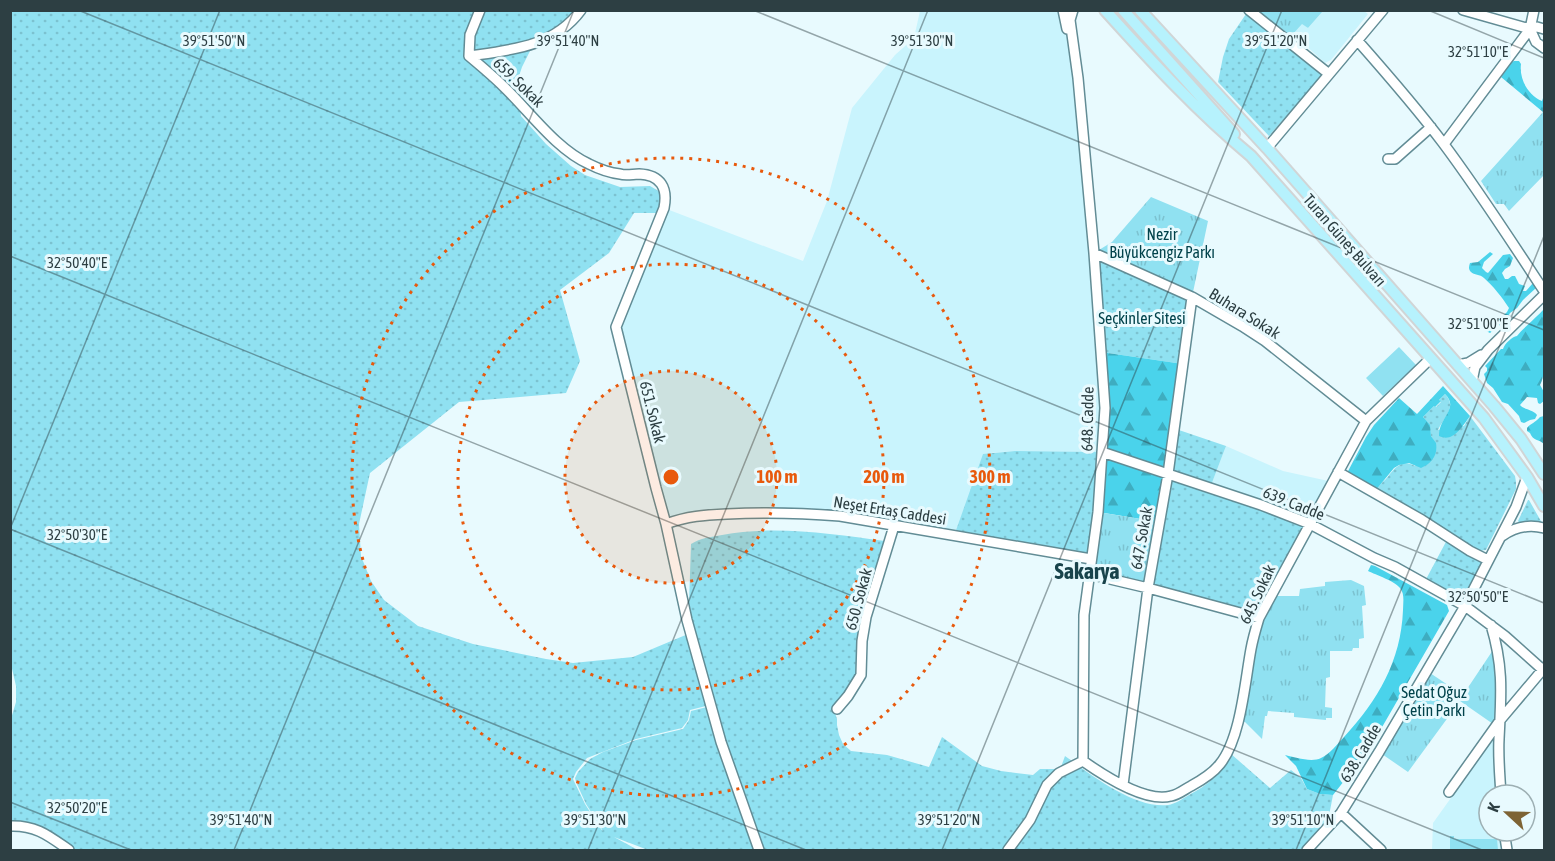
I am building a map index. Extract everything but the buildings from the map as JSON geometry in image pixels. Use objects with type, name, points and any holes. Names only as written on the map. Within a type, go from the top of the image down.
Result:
[{"type":"main road","name":"Turan Güneş Bulvarı","points":[[1105,10],[1191,101],[1251,156],[1484,418],[1545,506]]},
{"type":"main road","points":[[1122,10],[1204,100],[1251,156]]},
{"type":"main road","name":"Turan Güneş Bulvarı","points":[[1140,10],[1267,148],[1472,381],[1521,440],[1545,474]]},
{"type":"street","points":[[469,56],[470,35],[480,10]]},
{"type":"street","name":"659. Sokak","points":[[469,56],[504,51],[540,42],[566,27],[581,10]]},
{"type":"street","points":[[1063,10],[1078,78]]},
{"type":"street","points":[[1072,10],[1070,20],[1078,78]]},
{"type":"street","points":[[1249,10],[1329,74]]},
{"type":"street","points":[[1267,148],[1383,10]]},
{"type":"street","points":[[1463,10],[1530,30],[1537,27],[1545,29]]},
{"type":"street","points":[[1444,144],[1530,30],[1534,10]]},
{"type":"street","points":[[1530,30],[1536,42],[1545,48]]},
{"type":"street","points":[[1357,40],[1444,144],[1545,293],[1488,350],[1475,367],[1472,381]]},
{"type":"street","name":"659. Sokak","points":[[469,56],[573,155],[588,164],[622,175],[640,174],[650,177],[660,182],[664,189],[666,197],[664,208],[616,327]]},
{"type":"street","name":"648. Cadde","points":[[1078,78],[1105,408],[1098,512],[1084,615],[1083,761]]},
{"type":"street","points":[[1388,159],[1395,159],[1431,127]]},
{"type":"street","name":"Buhara Sokak","points":[[1094,254],[1192,297],[1265,341],[1366,421]]},
{"type":"street","name":"647. Sokak","points":[[1123,785],[1148,588],[1168,474],[1192,297]]},
{"type":"street","name":"651. Sokak","points":[[616,327],[666,524],[687,620],[721,742],[759,850]]},
{"type":"street","points":[[1458,365],[1471,362],[1488,350]]},
{"type":"street","name":"645. Sokak","points":[[1083,761],[1098,772],[1148,795],[1171,796],[1209,774],[1221,763],[1234,735],[1240,713],[1251,645],[1259,618],[1366,421],[1430,359]]},
{"type":"street","name":"639. Cadde","points":[[1102,452],[1255,503],[1310,524],[1465,606],[1544,669]]},
{"type":"street","points":[[1338,472],[1488,560]]},
{"type":"street","name":"638. Cadde","points":[[1307,850],[1341,813],[1379,752],[1465,606],[1516,507],[1527,477]]},
{"type":"street","name":"Neşet Ertaş Caddesi","points":[[666,524],[682,518],[706,515],[777,512],[840,516],[1091,559]]},
{"type":"street","name":"650. Sokak","points":[[837,709],[852,691],[861,675],[862,641],[866,617],[894,526]]},
{"type":"street","points":[[1500,538],[1523,526],[1545,528]]},
{"type":"street","points":[[1089,574],[1259,618]]},
{"type":"street","points":[[1491,625],[1500,661],[1502,688],[1499,746],[1501,783]]},
{"type":"street","points":[[1449,792],[1501,719],[1544,669]]},
{"type":"street","points":[[1008,850],[1030,820],[1047,785],[1059,772],[1083,761]]},
{"type":"street","points":[[1341,813],[1381,850]]},
{"type":"street","points":[[10,826],[28,826],[38,830],[69,850]]},
{"type":"shaded area","points":[[920,11],[1063,11],[1078,78],[1094,253],[1102,452],[990,453],[954,536],[894,526],[777,512],[666,524],[616,327],[664,208],[803,261],[827,201],[852,108],[895,55],[914,38]]},
{"type":"shaded area","points":[[1323,11],[1364,11],[1368,14],[1331,60],[1325,63],[1293,34],[1302,23],[1308,28]]},
{"type":"shaded area","points":[[1226,446],[1283,471],[1333,482],[1310,524],[1210,488]]},
{"type":"shaded area","points":[[1501,719],[1501,783],[1477,783],[1477,843],[1506,843],[1507,850],[1432,850],[1433,823],[1491,742],[1493,730]]},
{"type":"green space","points":[[11,10],[575,11],[570,21],[535,41],[517,82],[521,116],[546,144],[585,175],[620,187],[650,186],[662,193],[661,213],[634,213],[609,253],[560,290],[580,361],[566,393],[459,402],[370,473],[359,524],[361,556],[371,581],[384,600],[418,626],[473,644],[573,663],[633,657],[688,634],[691,544],[695,542],[742,532],[762,531],[804,532],[885,541],[860,669],[845,700],[835,713],[839,735],[843,744],[851,751],[887,755],[929,767],[942,737],[982,766],[1033,775],[1040,769],[1061,767],[1065,756],[1114,789],[1142,802],[1155,805],[1173,804],[1197,791],[1218,773],[1231,754],[1270,788],[1291,770],[1301,778],[1307,789],[1320,794],[1333,795],[1328,821],[1300,850],[648,850],[614,837],[638,850],[73,850],[11,823],[10,722],[16,702],[16,686],[10,660]],"holes":[[[711,706],[691,711],[689,720],[683,729],[636,740],[603,752],[590,759],[578,772],[576,782],[586,804],[603,831],[585,804],[573,779],[587,758],[636,739],[682,728],[688,720],[690,710]]]},
{"type":"green space","points":[[1261,10],[1323,11],[1308,28],[1302,24],[1290,35],[1260,12]]},
{"type":"green space","points":[[1246,14],[1322,75],[1269,136],[1218,82],[1229,39]]},
{"type":"green space","points":[[1514,61],[1519,61],[1521,64],[1521,75],[1529,91],[1542,101],[1544,95],[1543,112],[1501,77]]},
{"type":"green space","points":[[1543,112],[1544,175],[1509,211],[1504,204],[1496,204],[1481,181]]},
{"type":"green space","name":"Nezir Büyükcengiz Parkı","points":[[1151,197],[1208,221],[1192,297],[1094,253],[1112,242]]},
{"type":"green space","points":[[1490,252],[1493,254],[1484,262],[1482,268],[1486,272],[1488,273],[1503,255],[1510,254],[1513,258],[1510,266],[1502,273],[1505,279],[1515,276],[1519,284],[1525,286],[1523,291],[1526,291],[1533,283],[1536,284],[1536,288],[1510,313],[1507,319],[1490,333],[1485,328],[1488,321],[1494,317],[1499,320],[1509,308],[1491,285],[1482,277],[1471,272],[1469,268],[1470,263],[1478,262]]},
{"type":"green space","name":"Seçkinler Sitesi","points":[[1094,253],[1192,297],[1183,364],[1101,352]]},
{"type":"green space","points":[[1544,309],[1545,360],[1540,385],[1544,392],[1544,401],[1540,404],[1537,398],[1527,397],[1520,405],[1537,415],[1535,419],[1524,423],[1508,404],[1502,402],[1487,383],[1484,374],[1487,371],[1485,366]]},
{"type":"green space","points":[[1399,347],[1416,365],[1383,396],[1366,378]]},
{"type":"green space","points":[[1101,352],[1183,364],[1159,522],[1098,512],[1105,408]]},
{"type":"green space","points":[[1443,386],[1470,416],[1453,436],[1444,438],[1439,436],[1450,404],[1445,394],[1439,400],[1441,401],[1423,417],[1430,425],[1431,436],[1436,443],[1435,455],[1428,464],[1421,468],[1409,463],[1399,465],[1375,491],[1346,475],[1374,425],[1399,398],[1417,414]]},
{"type":"green space","points":[[1445,394],[1450,407],[1438,430],[1464,426],[1470,416],[1515,476],[1516,489],[1486,550],[1478,551],[1375,491],[1398,466],[1406,463],[1415,466],[1434,441],[1423,417],[1441,402],[1439,400]]},
{"type":"green space","points":[[1544,416],[1544,444],[1533,437],[1527,428]]},
{"type":"green space","points":[[1173,428],[1226,446],[1210,488],[1310,524],[1259,618],[1148,588]]},
{"type":"green space","points":[[1015,451],[1102,452],[1091,559],[954,536],[983,454]]},
{"type":"green space","points":[[1528,500],[1542,523],[1520,523],[1518,521]]},
{"type":"green space","points":[[1098,512],[1159,522],[1148,588],[1089,574]]},
{"type":"green space","points":[[1448,538],[1488,560],[1465,606],[1424,583]]},
{"type":"green space","points":[[1371,565],[1447,605],[1449,611],[1370,748],[1333,795],[1320,794],[1307,789],[1296,766],[1285,755],[1313,760],[1321,758],[1330,751],[1356,723],[1377,694],[1386,679],[1398,646],[1403,593],[1394,583],[1368,571]]},
{"type":"green space","points":[[1351,580],[1364,586],[1366,605],[1362,606],[1364,638],[1359,639],[1359,648],[1353,648],[1352,651],[1330,651],[1330,677],[1326,678],[1325,707],[1332,708],[1332,718],[1326,718],[1326,720],[1294,717],[1294,713],[1268,711],[1265,716],[1262,739],[1245,722],[1238,721],[1251,645],[1270,596],[1299,596],[1300,589],[1325,586],[1325,582]]},
{"type":"green space","name":"Sedat Oğuz Çetin Parkı","points":[[1497,644],[1500,661],[1496,726],[1460,701],[1408,772],[1379,752],[1427,671],[1463,695]]},
{"type":"green space","points":[[1450,836],[1454,836],[1454,839],[1477,839],[1477,843],[1497,843],[1498,850],[1450,850]]},
{"type":"district","name":"Sakarya","points":[[1087,571]]}]
